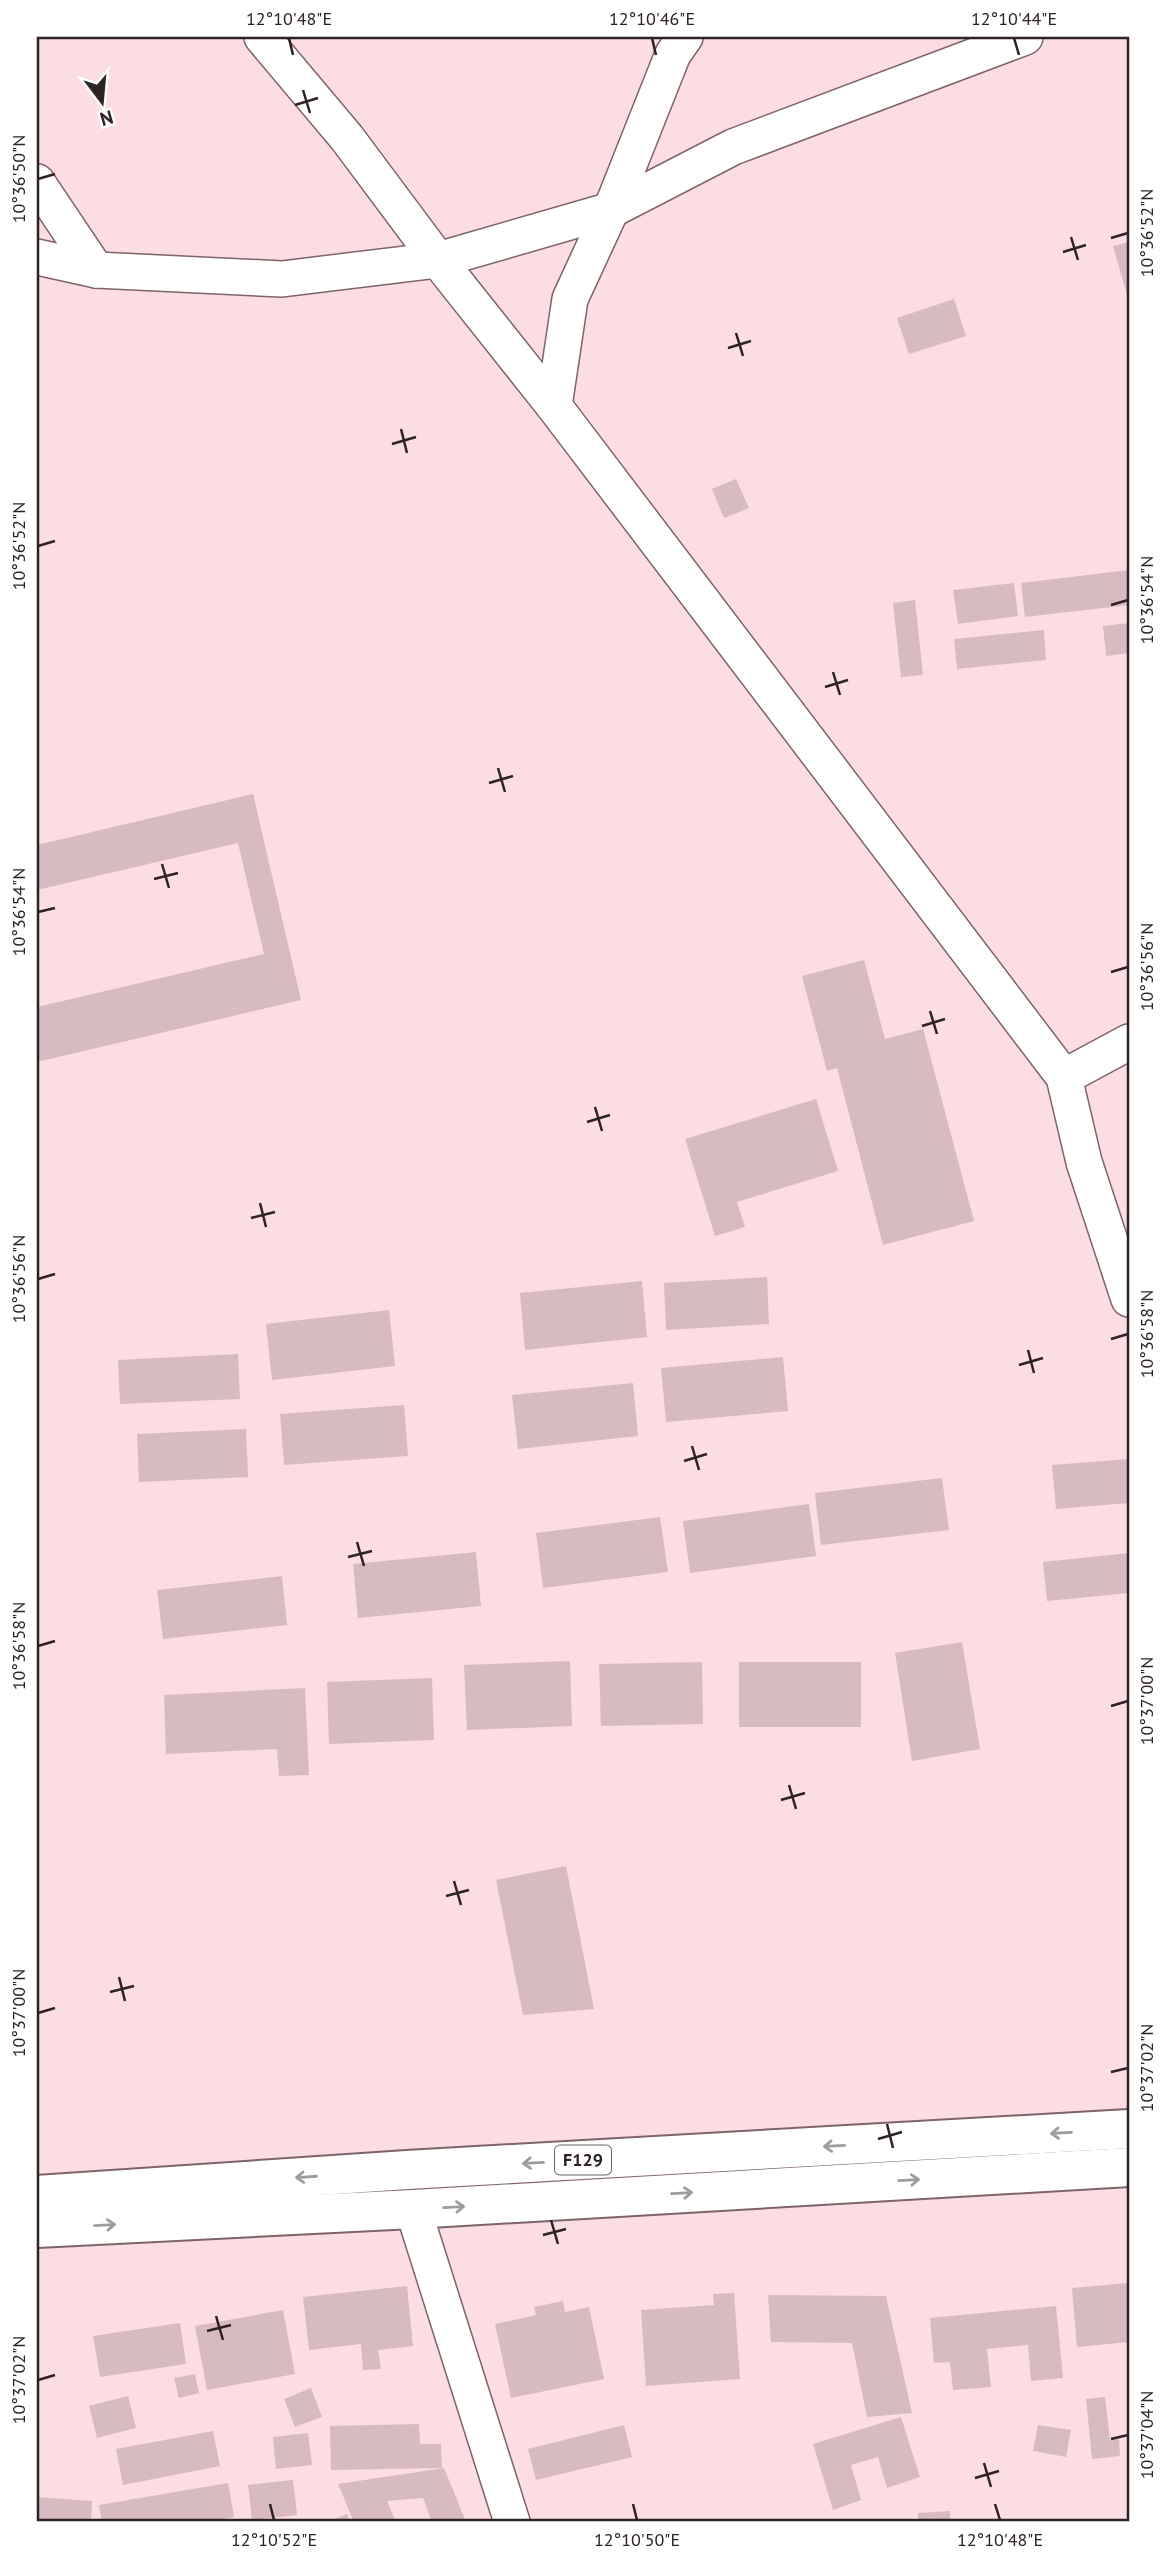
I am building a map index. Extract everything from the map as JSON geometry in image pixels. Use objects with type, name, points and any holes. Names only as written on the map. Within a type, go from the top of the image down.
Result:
[{"type":"main road","name":"F129","points":[[37,2195],[434,2168],[1129,2129]]},
{"type":"main road","name":"F129","points":[[37,2228],[1129,2167]]},
{"type":"street","points":[[262,37],[346,138],[438,260],[554,406],[1064,1077],[1084,1161],[1129,1299]]},
{"type":"street","points":[[554,406],[570,299],[611,210],[673,54],[685,37]]},
{"type":"street","points":[[37,257],[96,270],[282,279],[438,260],[611,210],[733,147],[1025,37]]},
{"type":"street","points":[[37,182],[96,270]]},
{"type":"street","points":[[1064,1077],[1129,1042]]},
{"type":"street","points":[[412,2209],[512,2522]]},
{"type":"building","points":[[1129,242],[1129,302],[1113,246]]},
{"type":"building","points":[[954,299],[966,336],[909,354],[897,318]]},
{"type":"building","points":[[736,479],[749,508],[724,518],[712,489]]},
{"type":"building","points":[[1129,570],[1129,605],[1025,617],[1021,583]]},
{"type":"building","points":[[1014,583],[1018,616],[958,624],[953,590]]},
{"type":"building","points":[[915,600],[923,675],[901,677],[893,603]]},
{"type":"building","points":[[1129,623],[1129,653],[1106,656],[1103,626]]},
{"type":"building","points":[[1044,630],[1046,660],[957,669],[954,639]]},
{"type":"building","points":[[253,794],[301,1000],[37,1062],[37,1007],[264,954],[238,843],[37,890],[37,845]]},
{"type":"building","points":[[864,960],[885,1039],[923,1029],[974,1221],[883,1245],[837,1068],[827,1071],[802,976]]},
{"type":"building","points":[[816,1099],[838,1171],[737,1202],[745,1227],[715,1236],[685,1139]]},
{"type":"building","points":[[767,1277],[769,1324],[666,1330],[664,1283]]},
{"type":"building","points":[[642,1281],[647,1337],[525,1350],[520,1293]]},
{"type":"building","points":[[389,1310],[395,1366],[272,1380],[266,1324]]},
{"type":"building","points":[[238,1354],[240,1399],[120,1404],[118,1360]]},
{"type":"building","points":[[783,1357],[788,1411],[666,1422],[661,1368]]},
{"type":"building","points":[[633,1383],[638,1436],[518,1449],[512,1395]]},
{"type":"building","points":[[404,1405],[408,1456],[284,1465],[280,1414]]},
{"type":"building","points":[[246,1429],[248,1477],[139,1482],[137,1434]]},
{"type":"building","points":[[1129,1459],[1129,1503],[1056,1509],[1052,1465]]},
{"type":"building","points":[[942,1478],[949,1530],[821,1545],[815,1493]]},
{"type":"building","points":[[809,1504],[816,1556],[690,1573],[683,1521]]},
{"type":"building","points":[[660,1517],[668,1572],[543,1588],[536,1533]]},
{"type":"building","points":[[476,1552],[481,1606],[358,1618],[353,1564]]},
{"type":"building","points":[[1129,1553],[1129,1593],[1047,1601],[1043,1562]]},
{"type":"building","points":[[282,1576],[287,1625],[163,1639],[157,1590]]},
{"type":"building","points":[[962,1642],[980,1749],[912,1761],[895,1653]]},
{"type":"building","points":[[570,1661],[572,1726],[467,1730],[464,1665]]},
{"type":"building","points":[[702,1662],[703,1724],[601,1726],[599,1664]]},
{"type":"building","points":[[739,1662],[861,1662],[861,1727],[739,1727]]},
{"type":"building","points":[[432,1678],[434,1740],[329,1744],[327,1682]]},
{"type":"building","points":[[305,1688],[309,1775],[279,1776],[277,1749],[166,1754],[164,1695]]},
{"type":"building","points":[[566,1866],[594,2009],[523,2015],[496,1880]]},
{"type":"building","points":[[1129,2283],[1129,2342],[1077,2347],[1072,2288]]},
{"type":"building","points":[[407,2286],[413,2346],[378,2350],[381,2369],[363,2370],[361,2344],[309,2350],[303,2297]]},
{"type":"building","points":[[734,2293],[740,2379],[646,2386],[641,2310],[714,2305],[713,2294]]},
{"type":"building","points":[[768,2295],[886,2296],[912,2413],[867,2417],[852,2343],[771,2342]]},
{"type":"building","points":[[563,2301],[565,2312],[589,2307],[604,2379],[511,2398],[495,2324],[536,2315],[534,2307]]},
{"type":"building","points":[[1056,2306],[1063,2378],[1031,2381],[1028,2345],[987,2349],[991,2387],[953,2390],[950,2362],[934,2363],[930,2318]]},
{"type":"building","points":[[283,2310],[295,2374],[207,2390],[195,2326]]},
{"type":"building","points":[[180,2323],[186,2364],[100,2377],[93,2336]]},
{"type":"building","points":[[195,2374],[199,2393],[179,2398],[174,2378]]},
{"type":"building","points":[[311,2388],[322,2417],[295,2427],[284,2399]]},
{"type":"building","points":[[128,2396],[136,2428],[97,2438],[89,2406]]},
{"type":"building","points":[[1105,2397],[1110,2440],[1119,2439],[1120,2456],[1092,2459],[1086,2399]]},
{"type":"building","points":[[901,2417],[920,2477],[887,2488],[878,2457],[851,2465],[861,2500],[833,2510],[813,2444]]},
{"type":"building","points":[[419,2424],[420,2444],[441,2444],[442,2468],[331,2470],[330,2426]]},
{"type":"building","points":[[624,2425],[632,2457],[536,2480],[528,2449]]},
{"type":"building","points":[[1038,2425],[1071,2430],[1066,2457],[1033,2451]]},
{"type":"building","points":[[213,2431],[220,2466],[123,2485],[116,2449]]},
{"type":"building","points":[[308,2433],[312,2465],[276,2469],[273,2437]]},
{"type":"building","points":[[444,2468],[466,2522],[432,2522],[423,2498],[387,2501],[396,2522],[354,2522],[338,2484]]},
{"type":"building","points":[[293,2480],[297,2515],[252,2520],[248,2485]]},
{"type":"building","points":[[228,2483],[234,2517],[205,2522],[102,2522],[99,2505]]},
{"type":"building","points":[[37,2497],[92,2501],[91,2522],[37,2522]]},
{"type":"building","points":[[950,2511],[950,2522],[918,2522],[918,2513]]},
{"type":"building","points":[[347,2514],[350,2522],[327,2522]]}]
